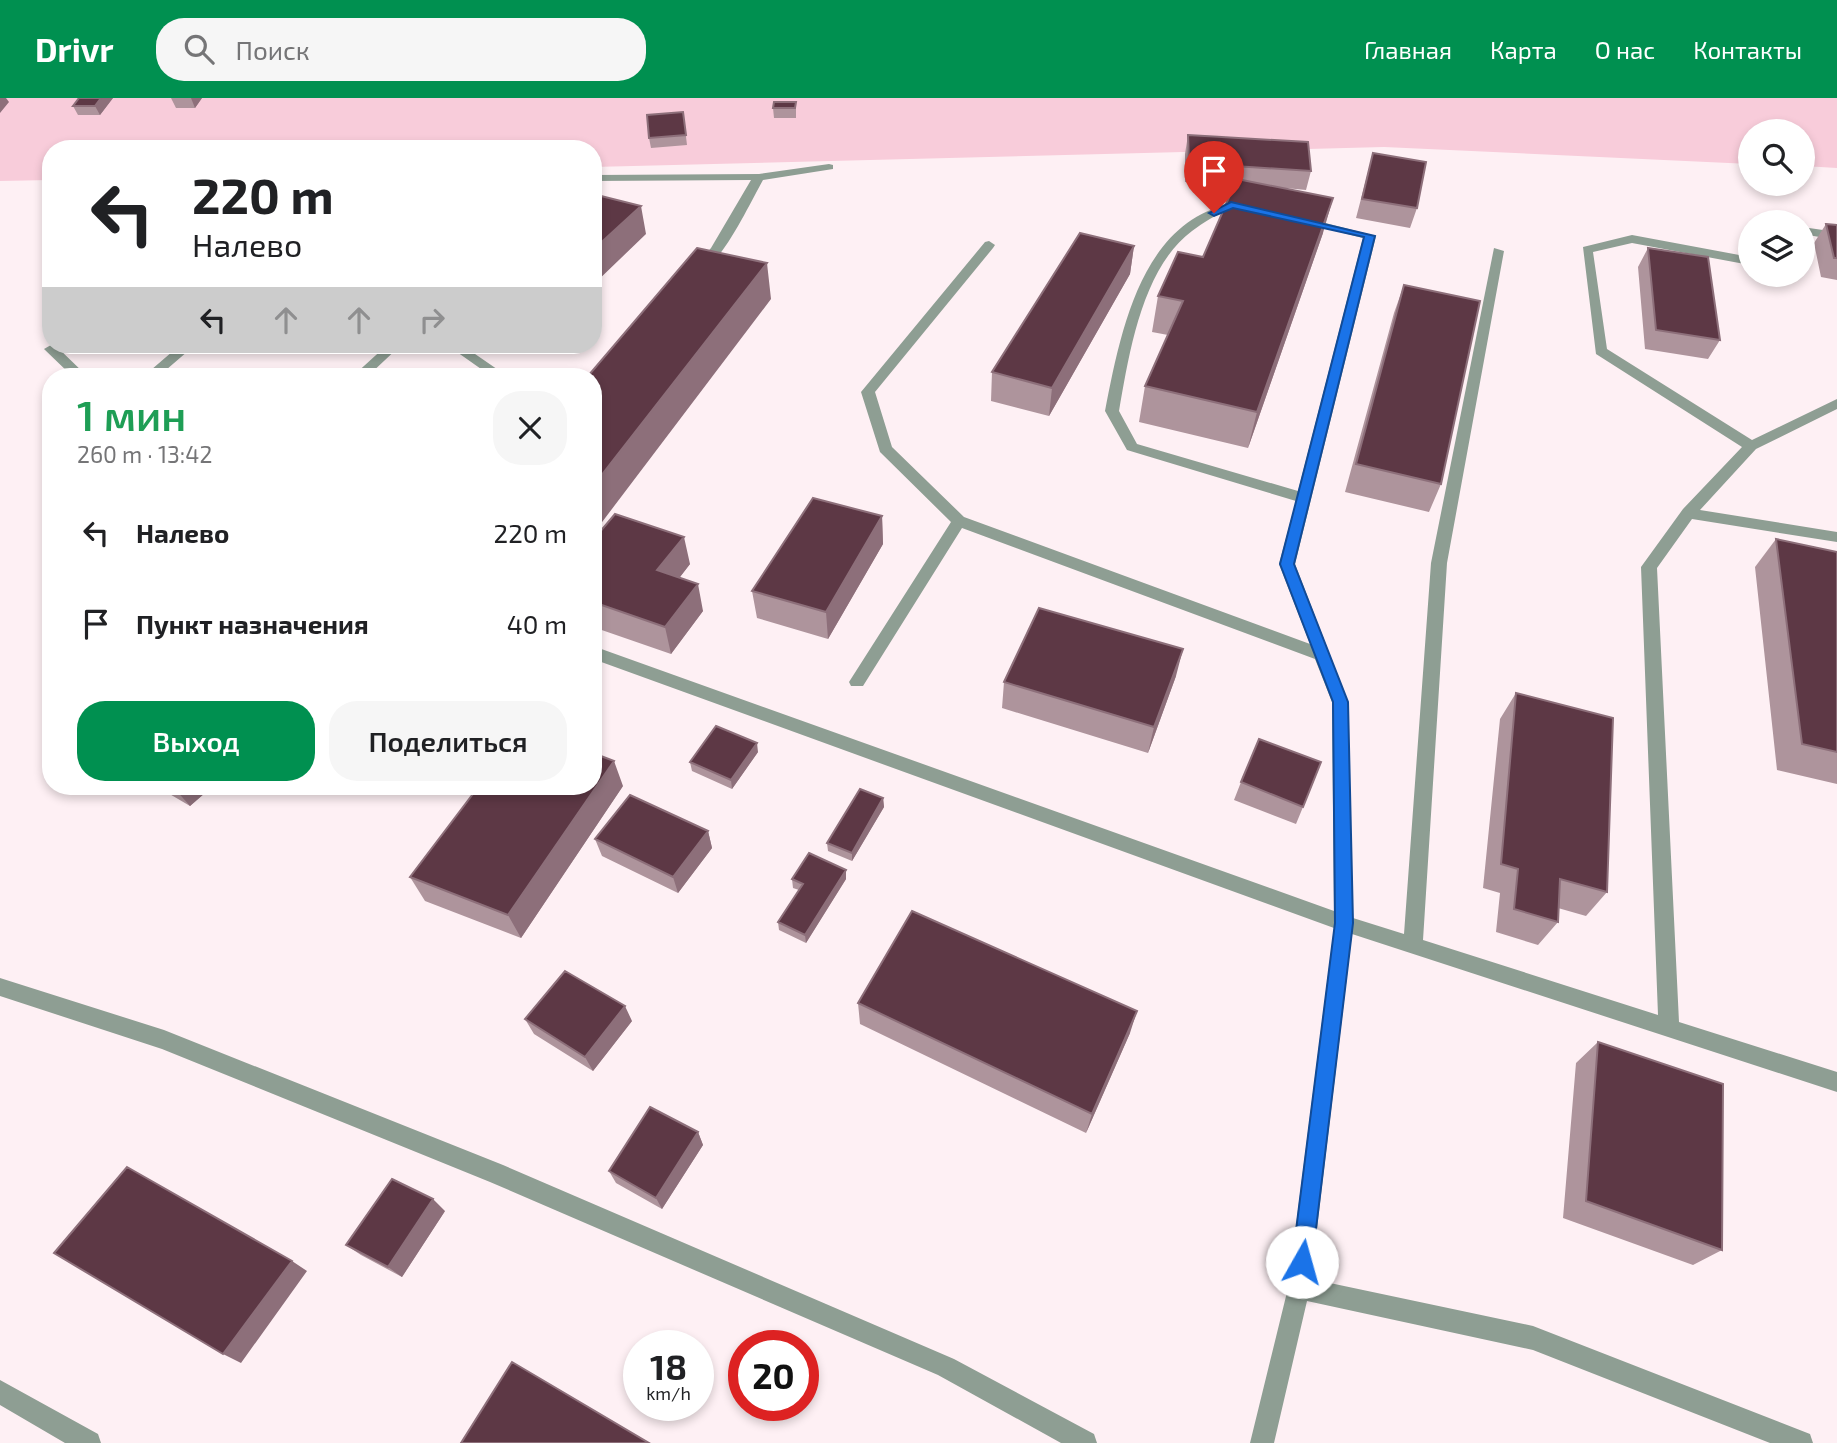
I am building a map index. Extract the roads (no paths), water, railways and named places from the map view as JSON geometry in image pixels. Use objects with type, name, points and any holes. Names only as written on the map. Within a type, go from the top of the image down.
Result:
[{"type":"lane","points":[[602,178],[759,177],[829,167]]},
{"type":"lane","points":[[690,279],[716,250],[759,177]]},
{"type":"lane","points":[[1256,211],[1231,205],[1197,221],[1166,248],[1124,341],[1112,411],[1132,447],[1303,498]]},
{"type":"lane","points":[[1262,1443],[1299,1288],[1344,923],[1340,702],[1287,564],[1370,236],[1294,219]]},
{"type":"lane","points":[[1815,232],[1837,236]]},
{"type":"lane","points":[[1738,259],[1632,239],[1587,250],[1601,351],[1751,446]]},
{"type":"lane","points":[[989,245],[869,392],[885,449],[959,521],[1322,655]]},
{"type":"lane","points":[[1413,945],[1439,562],[1498,251]]},
{"type":"lane","points":[[56,354],[71,368]]},
{"type":"lane","points":[[161,368],[177,354]]},
{"type":"lane","points":[[369,368],[384,354]]},
{"type":"lane","points":[[467,354],[488,368]]},
{"type":"lane","points":[[1668,1028],[1649,567],[1688,513],[1751,446],[1837,403]]},
{"type":"lane","points":[[1688,513],[1837,537]]},
{"type":"lane","points":[[857,682],[959,521]]},
{"type":"lane","points":[[602,655],[1344,923],[1837,1082]]},
{"type":"lane","points":[[0,987],[164,1040],[495,1173],[946,1367],[1085,1443]]},
{"type":"lane","points":[[1299,1288],[1532,1338],[1801,1443]]},
{"type":"lane","points":[[0,1392],[89,1443]]}]
